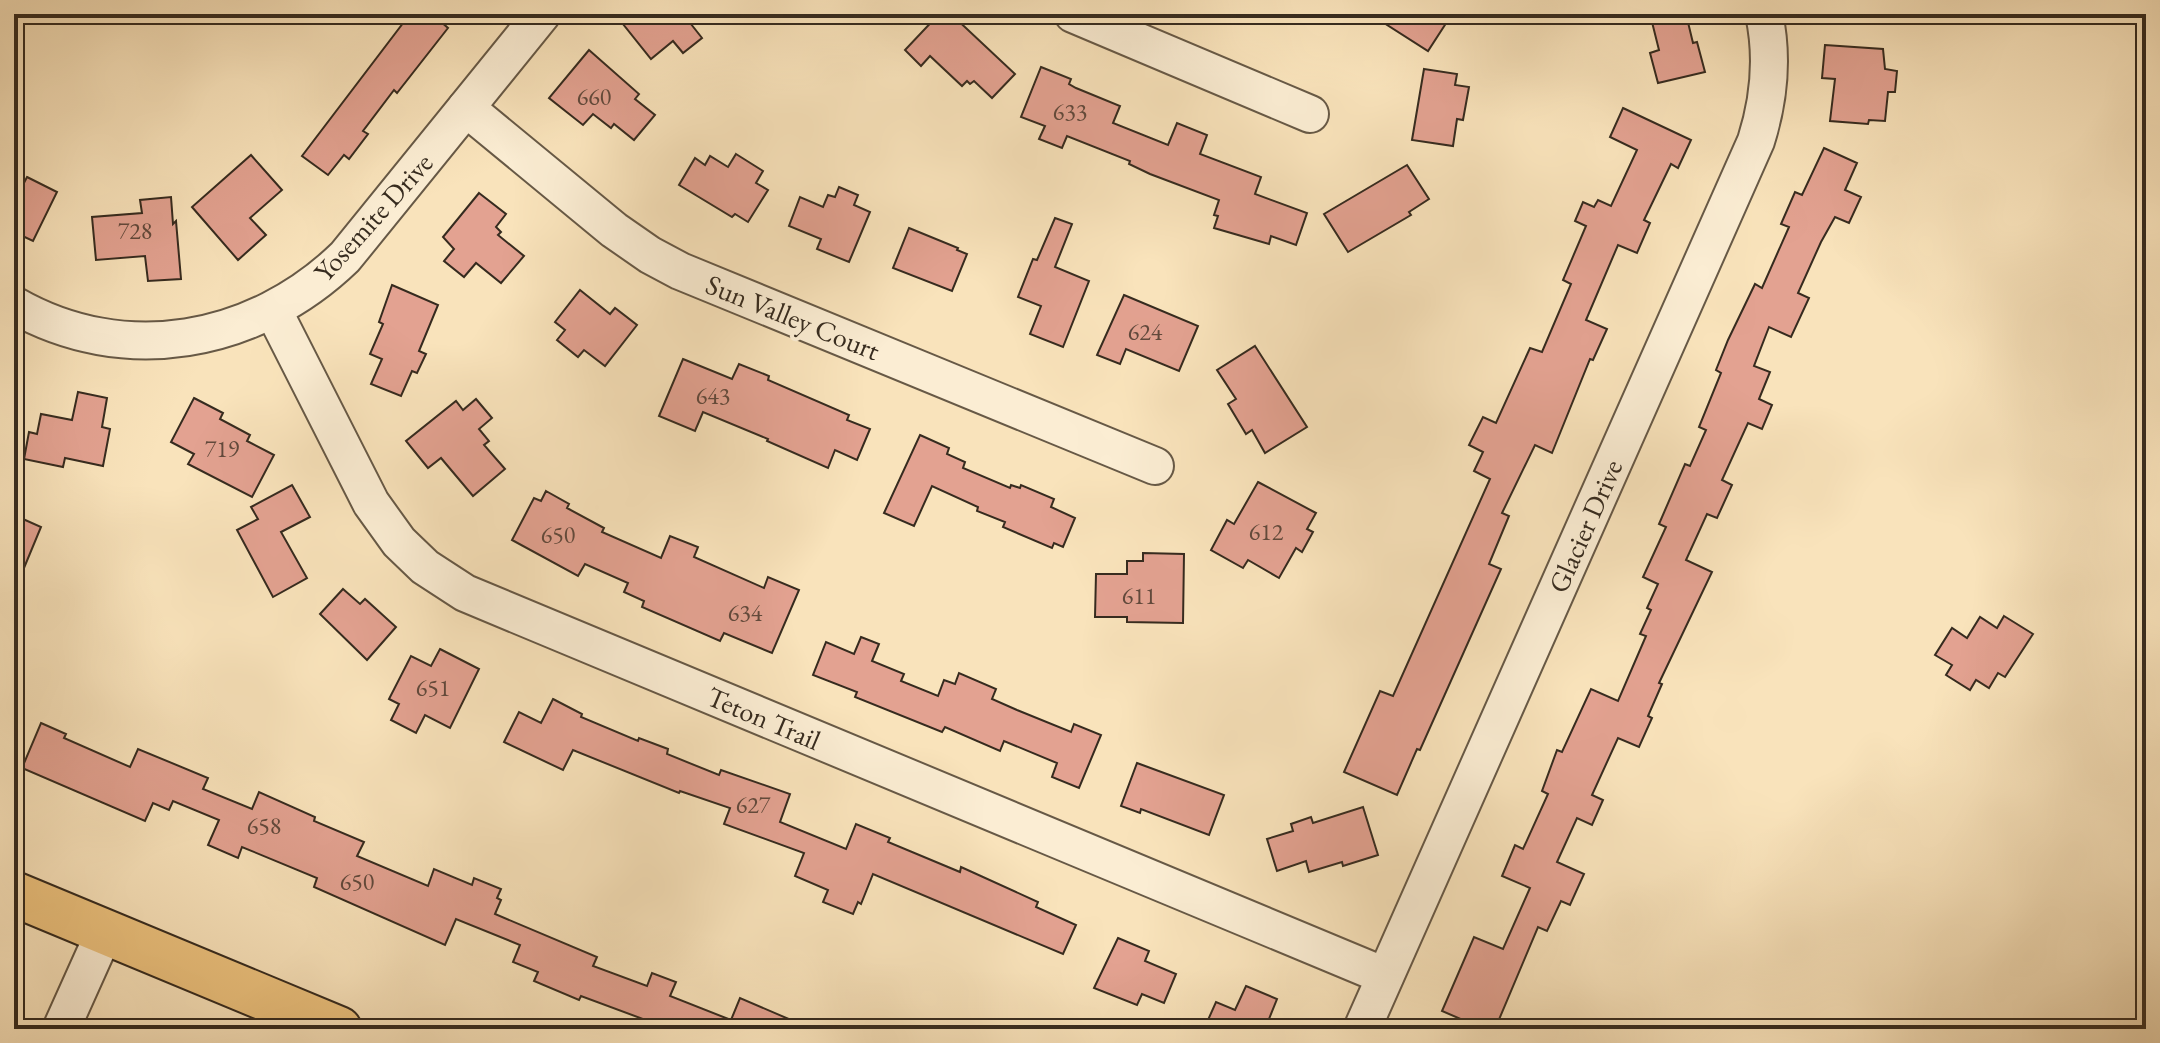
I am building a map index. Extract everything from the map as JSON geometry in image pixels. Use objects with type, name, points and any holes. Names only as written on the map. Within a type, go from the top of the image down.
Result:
[{"type":"main road","points":[[14,894],[339,1029]]},
{"type":"street","name":"Yosemite Drive","points":[[15,309],[60,327],[128,341],[191,337],[239,325],[273,310],[320,280],[345,257],[542,14]]},
{"type":"street","points":[[1073,14],[1310,114]]},
{"type":"street","name":"Glacier Drive","points":[[1362,1029],[1747,165],[1767,95],[1769,59],[1764,14]]},
{"type":"street","name":"Sun Valley Court","points":[[466,108],[614,230],[680,271],[1155,466]]},
{"type":"street","name":"Teton Trail","points":[[273,310],[371,503],[399,542],[425,567],[465,593],[1385,976]]},
{"type":"street","points":[[61,1029],[105,931]]},
{"type":"building","points":[[410,14],[432,14],[448,28],[363,131],[368,134],[349,159],[344,155],[328,175],[302,156]]},
{"type":"building","points":[[615,14],[683,14],[702,38],[683,53],[673,41],[651,59]]},
{"type":"building","points":[[939,14],[951,14],[1015,74],[992,98],[974,81],[970,84],[967,81],[962,86],[930,56],[921,66],[905,50]]},
{"type":"building","points":[[1370,14],[1452,14],[1428,51]]},
{"type":"building","points":[[1650,14],[1686,14],[1705,72],[1658,83],[1650,53],[1659,50]]},
{"type":"building","points":[[1825,45],[1883,49],[1885,69],[1897,71],[1895,92],[1888,92],[1885,121],[1869,120],[1868,124],[1830,121],[1835,79],[1822,78]]},
{"type":"building","points":[[589,50],[639,94],[635,99],[655,115],[634,140],[614,124],[611,128],[593,114],[583,125],[549,98]]},
{"type":"building","points":[[1041,67],[1071,79],[1069,84],[1076,88],[1120,106],[1113,123],[1168,145],[1177,123],[1207,135],[1200,154],[1261,177],[1255,194],[1307,213],[1296,245],[1271,236],[1269,244],[1214,228],[1219,200],[1150,174],[1129,164],[1130,161],[1067,136],[1062,148],[1039,139],[1045,126],[1021,117]]},
{"type":"building","points":[[1424,69],[1457,74],[1455,85],[1469,87],[1463,120],[1457,119],[1453,146],[1412,140]]},
{"type":"building","points":[[1623,108],[1691,140],[1678,168],[1671,164],[1644,220],[1650,223],[1637,253],[1618,245],[1586,320],[1607,329],[1593,360],[1590,359],[1552,453],[1535,445],[1502,513],[1509,516],[1489,564],[1501,569],[1397,795],[1344,772],[1380,691],[1393,696],[1490,479],[1474,471],[1483,452],[1469,445],[1483,417],[1496,423],[1530,348],[1542,352],[1571,284],[1563,280],[1586,226],[1575,221],[1583,202],[1594,207],[1598,200],[1611,206],[1637,150],[1610,137]]},
{"type":"building","points":[[1824,148],[1857,163],[1845,190],[1861,197],[1849,223],[1835,217],[1821,242],[1798,293],[1809,298],[1791,337],[1769,327],[1754,366],[1770,372],[1759,399],[1772,405],[1762,429],[1748,423],[1722,480],[1732,485],[1717,518],[1707,514],[1686,560],[1712,572],[1659,683],[1662,684],[1648,716],[1652,718],[1639,747],[1618,738],[1592,795],[1603,800],[1592,825],[1577,818],[1557,862],[1584,874],[1570,905],[1561,901],[1547,931],[1538,927],[1495,1029],[1484,1029],[1442,1011],[1474,937],[1503,949],[1530,888],[1502,876],[1515,845],[1523,849],[1548,794],[1542,791],[1557,750],[1562,752],[1591,689],[1618,701],[1646,636],[1640,634],[1658,584],[1643,577],[1666,527],[1659,524],[1685,464],[1690,466],[1706,430],[1699,427],[1721,373],[1716,370],[1755,284],[1762,288],[1789,227],[1781,224],[1795,192],[1802,195]]},
{"type":"building","points":[[736,154],[763,171],[756,183],[768,190],[748,222],[735,214],[732,217],[679,185],[695,158],[705,165],[710,156],[728,167]]},
{"type":"building","points":[[251,155],[282,190],[250,218],[266,235],[238,260],[192,207]]},
{"type":"building","points":[[1407,165],[1429,199],[1409,212],[1411,215],[1348,252],[1324,214]]},
{"type":"building","points":[[27,177],[57,192],[33,241],[14,232],[14,178],[24,183]]},
{"type":"building","points":[[839,187],[858,195],[854,205],[870,212],[849,262],[817,249],[821,239],[789,226],[800,197],[823,207],[828,195],[835,197]]},
{"type":"building","points":[[479,193],[506,214],[496,227],[501,232],[498,235],[524,256],[501,283],[476,263],[464,277],[444,261],[454,249],[443,237]]},
{"type":"building","points":[[171,197],[181,279],[148,281],[145,256],[96,260],[92,217],[142,213],[140,200]]},
{"type":"building","points":[[1055,218],[1072,224],[1055,267],[1089,281],[1063,347],[1030,334],[1041,306],[1018,297],[1033,259],[1037,260]]},
{"type":"building","points":[[909,228],[967,254],[952,291],[893,268]]},
{"type":"building","points":[[392,285],[438,305],[419,351],[426,354],[417,373],[412,371],[401,396],[371,384],[382,359],[370,354],[383,324],[379,322]]},
{"type":"building","points":[[580,290],[610,314],[615,308],[637,325],[605,366],[584,350],[578,357],[557,340],[565,330],[555,322]]},
{"type":"building","points":[[1124,295],[1198,326],[1179,371],[1126,349],[1120,364],[1097,355]]},
{"type":"building","points":[[1255,346],[1307,427],[1265,453],[1252,430],[1246,434],[1228,404],[1236,399],[1217,370]]},
{"type":"building","points":[[683,359],[732,379],[739,364],[849,415],[847,420],[870,429],[857,460],[835,450],[828,468],[703,412],[695,431],[659,416]]},
{"type":"building","points":[[78,392],[107,398],[102,427],[110,429],[103,466],[65,458],[63,467],[24,459],[29,432],[37,434],[41,414],[72,420]]},
{"type":"building","points":[[194,398],[223,413],[220,419],[250,435],[247,441],[274,455],[252,497],[188,464],[194,454],[171,442]]},
{"type":"building","points":[[476,399],[492,418],[479,429],[489,441],[484,445],[505,469],[473,496],[441,458],[428,468],[406,441],[456,401],[463,410]]},
{"type":"building","points":[[920,435],[949,448],[947,454],[965,462],[963,468],[1010,488],[1011,485],[1020,488],[1021,485],[1054,499],[1051,507],[1075,518],[1063,547],[1054,543],[1052,548],[1003,527],[1005,522],[977,511],[978,507],[932,486],[914,526],[884,513]]},
{"type":"building","points":[[1258,482],[1316,513],[1307,529],[1313,532],[1302,552],[1296,548],[1279,578],[1248,560],[1243,568],[1211,550],[1227,520],[1234,524]]},
{"type":"building","points":[[292,485],[310,517],[281,532],[307,578],[273,597],[237,530],[258,519],[251,507]]},
{"type":"building","points":[[546,491],[569,504],[567,508],[604,528],[602,532],[661,558],[670,536],[698,547],[694,557],[764,588],[768,577],[799,590],[772,653],[724,633],[720,641],[642,607],[644,601],[624,592],[628,583],[585,564],[578,576],[512,540],[534,498],[541,501]]},
{"type":"building","points":[[14,515],[41,527],[14,592]]},
{"type":"building","points":[[1143,553],[1184,554],[1183,623],[1127,622],[1127,617],[1095,617],[1096,574],[1127,574],[1127,561],[1143,561]]},
{"type":"building","points":[[343,589],[360,604],[365,599],[396,627],[367,660],[320,614]]},
{"type":"building","points":[[2004,616],[2033,634],[2005,677],[1998,673],[1989,688],[1976,680],[1970,690],[1946,675],[1952,665],[1935,655],[1952,628],[1967,638],[1980,617],[1997,628]]},
{"type":"building","points":[[861,637],[879,644],[872,661],[904,674],[901,681],[938,696],[944,680],[955,684],[959,673],[996,689],[992,699],[1017,710],[1071,732],[1074,724],[1101,735],[1079,788],[1052,777],[1057,763],[1004,741],[1000,751],[945,727],[942,732],[855,697],[857,692],[813,675],[826,642],[854,654]]},
{"type":"building","points":[[440,649],[479,669],[450,728],[425,715],[416,733],[391,720],[399,704],[389,699],[411,656],[431,666]]},
{"type":"building","points":[[553,699],[582,714],[581,717],[638,741],[639,738],[668,749],[667,754],[719,775],[721,770],[790,794],[780,822],[846,849],[856,824],[890,838],[888,842],[960,872],[961,867],[1038,902],[1036,907],[1076,925],[1063,954],[873,874],[861,904],[858,902],[853,914],[823,902],[828,890],[795,876],[804,853],[724,824],[730,808],[679,793],[573,750],[563,770],[504,742],[519,712],[541,723]]},
{"type":"building","points":[[41,723],[66,734],[64,738],[130,767],[138,749],[208,778],[203,789],[252,809],[259,792],[315,817],[314,821],[364,842],[357,856],[428,886],[434,869],[472,885],[474,878],[501,889],[497,898],[501,900],[495,914],[597,957],[593,966],[647,986],[652,973],[676,982],[670,996],[731,1020],[740,998],[812,1029],[648,1029],[651,1022],[581,996],[579,1000],[534,981],[538,972],[513,962],[520,945],[456,919],[445,945],[314,887],[317,878],[242,847],[238,858],[208,845],[219,820],[173,801],[169,810],[153,803],[145,821],[22,768]]},
{"type":"building","points":[[1137,763],[1224,795],[1209,835],[1141,809],[1140,813],[1121,806]]},
{"type":"building","points":[[1363,807],[1378,855],[1309,872],[1306,861],[1277,871],[1267,839],[1293,831],[1291,824],[1311,817],[1313,823]]},
{"type":"building","points":[[1118,938],[1149,951],[1145,961],[1176,974],[1164,1003],[1142,994],[1137,1005],[1094,988]]},
{"type":"building","points":[[1246,986],[1277,999],[1267,1024],[1279,1029],[1204,1029],[1216,1002],[1235,1010]]}]
